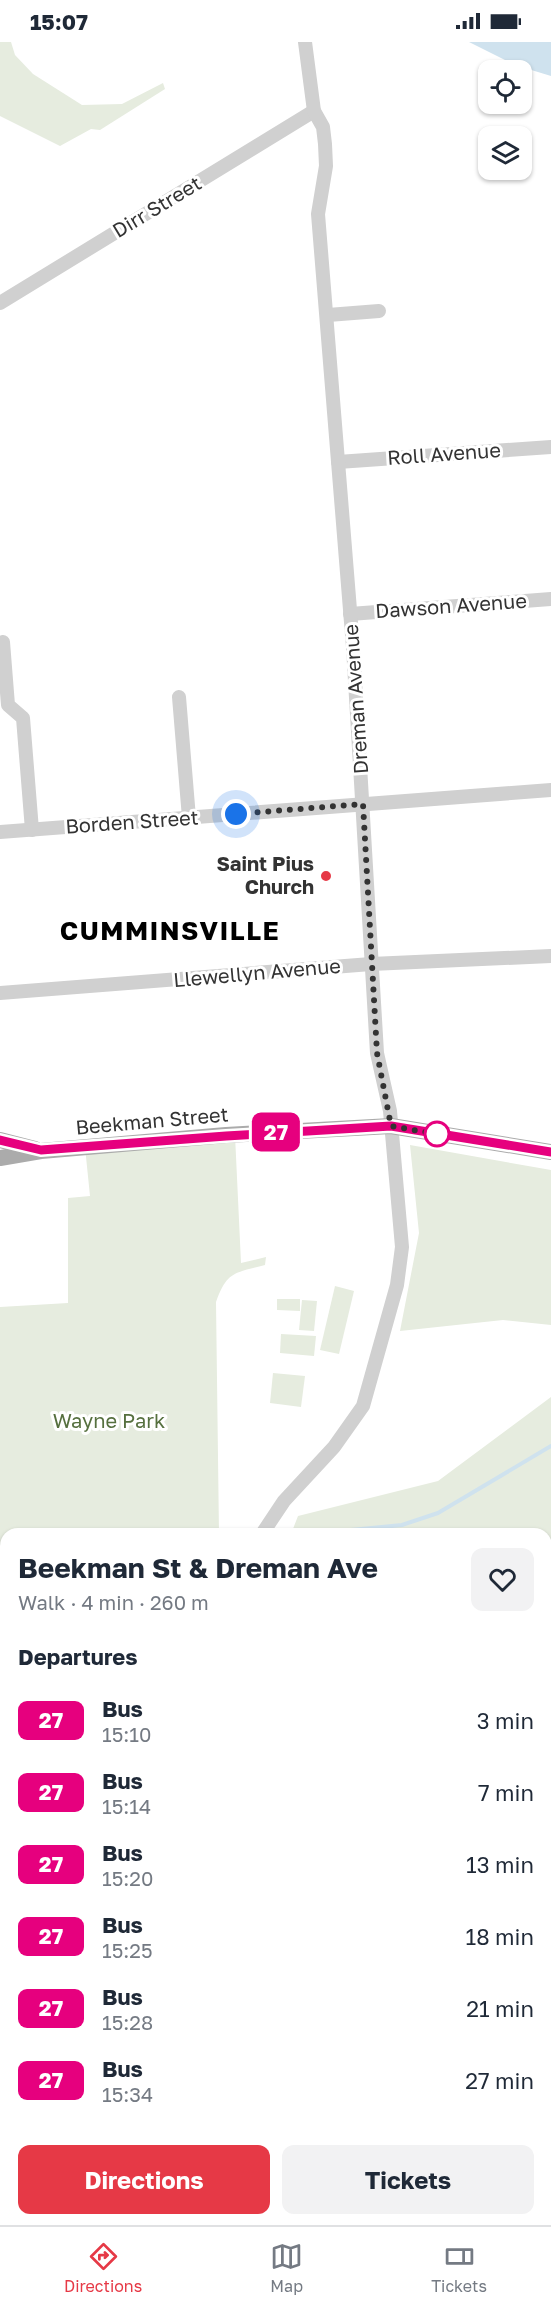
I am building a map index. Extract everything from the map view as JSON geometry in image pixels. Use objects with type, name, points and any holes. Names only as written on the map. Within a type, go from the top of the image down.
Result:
[{"type":"main road","name":"Beekman Street","points":[[0,1158],[41,1150],[391,1126],[551,1152]]},
{"type":"main road","name":"Beekman Street","points":[[0,1140],[41,1150]]},
{"type":"street","name":"Dreman Avenue","points":[[266,1528],[284,1501],[354,1422],[369,1390],[402,1266],[391,1126],[377,1053],[350,614],[328,315],[318,214],[326,166],[326,144],[322,127],[314,111],[305,42]]},
{"type":"street","name":"Dirr Street","points":[[0,303],[314,111]]},
{"type":"street","points":[[328,315],[379,311]]},
{"type":"street","name":"Roll Avenue","points":[[338,462],[551,447]]},
{"type":"street","name":"Dawson Avenue","points":[[350,614],[551,599]]},
{"type":"street","points":[[3,642],[8,705],[23,718],[32,830]]},
{"type":"street","points":[[179,697],[189,818]]},
{"type":"street","name":"Borden Street","points":[[0,832],[551,790]]},
{"type":"street","name":"Llewellyn Avenue","points":[[0,993],[371,964],[551,956]]},
{"type":"green space","points":[[0,42],[11,42],[15,55],[33,74],[82,105],[122,104],[163,83],[165,89],[100,130],[91,129],[60,146],[0,116]]},
{"type":"green space","name":"Wayne Park","points":[[235,1135],[241,1263],[266,1257],[265,1265],[239,1272],[228,1279],[216,1302],[219,1528],[0,1528],[0,1307],[68,1303],[68,1198],[90,1196],[85,1147]]},
{"type":"green space","points":[[410,1145],[551,1170],[551,1325],[503,1320],[400,1331],[419,1233]]},
{"type":"green space","points":[[335,1286],[354,1291],[339,1354],[320,1350]]},
{"type":"green space","points":[[277,1299],[300,1299],[300,1311],[277,1310]]},
{"type":"green space","points":[[302,1300],[317,1301],[314,1331],[299,1330]]},
{"type":"green space","points":[[281,1334],[316,1336],[314,1356],[280,1353]]},
{"type":"green space","points":[[273,1373],[305,1376],[301,1407],[270,1403]]},
{"type":"green space","points":[[551,1397],[551,1528],[293,1528],[298,1516],[438,1481]]},
{"type":"water","points":[[469,42],[551,42],[551,76],[532,70],[532,60],[505,60]]},
{"type":"waterway","points":[[371,1528],[402,1525],[438,1513],[551,1446]]},
{"type":"bus line","name":"27","points":[[0,1140],[41,1150],[275,1132],[391,1126],[551,1152]]},
{"type":"place","name":"Saint Pius Church","points":[[326,876]]},
{"type":"district","name":"CUMMINSVILLE","points":[[170,931]]},
{"type":"route","points":[[236,814],[363,804],[377,1053],[390,1111],[391,1126],[437,1134]]}]
